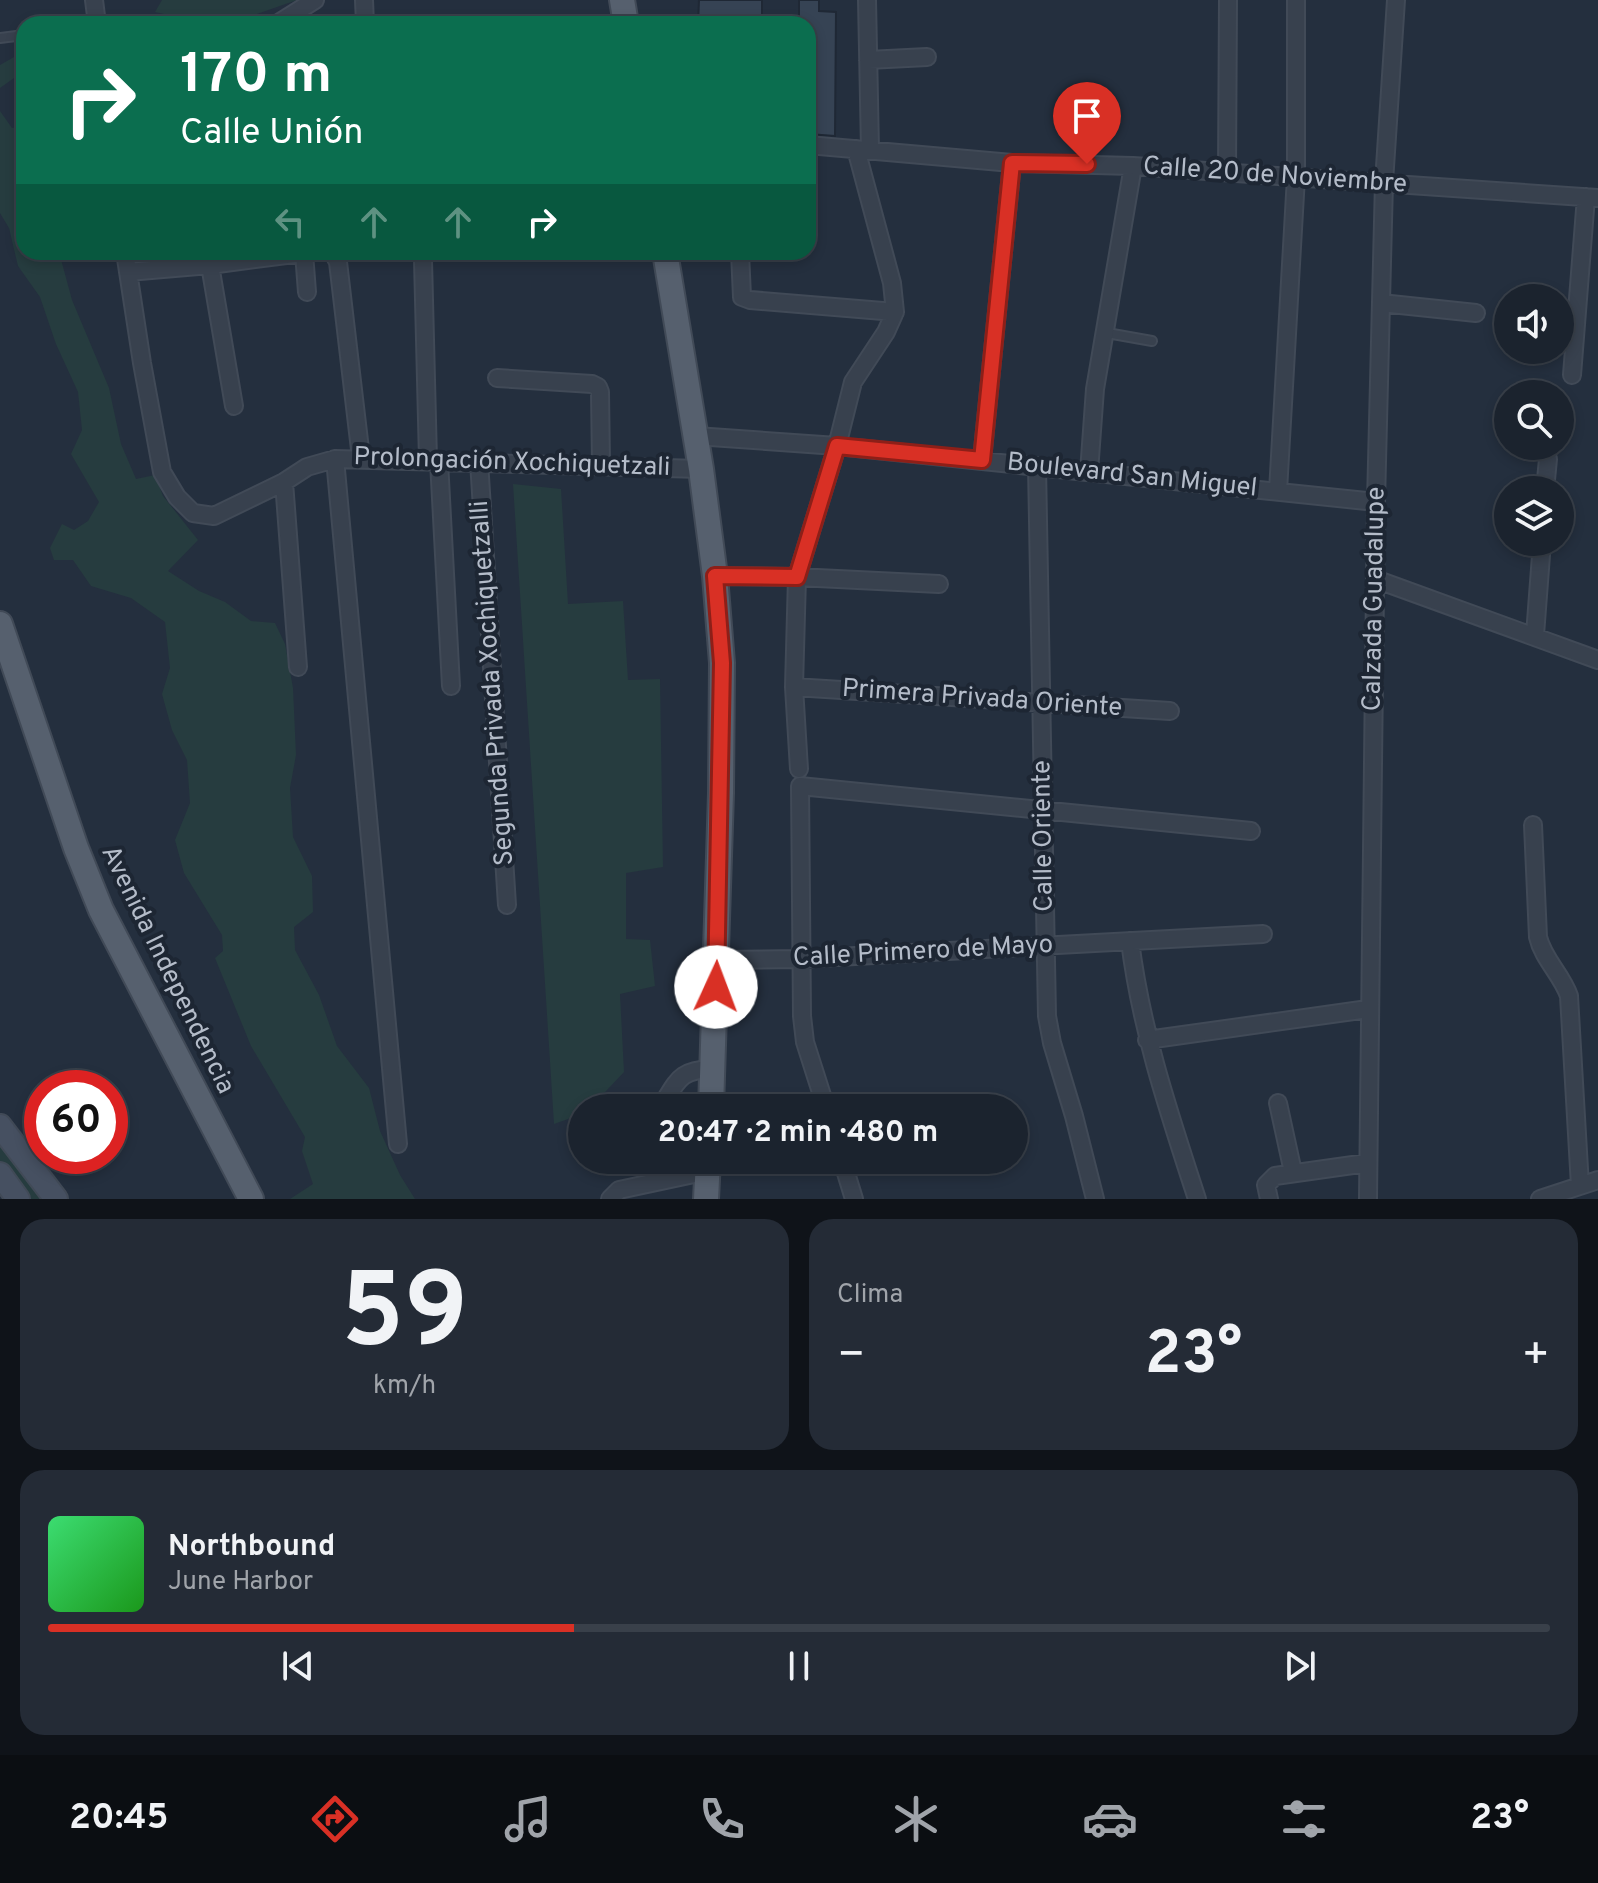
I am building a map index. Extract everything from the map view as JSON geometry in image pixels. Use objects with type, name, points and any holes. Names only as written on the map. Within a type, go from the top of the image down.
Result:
[{"type":"main road","points":[[666,260],[701,469],[715,576],[722,663],[711,1094]]},
{"type":"main road","name":"Avenida Independencia","points":[[0,624],[101,910],[251,1199]]},
{"type":"main road","name":"Avenida Independencia","points":[[0,672],[65,856],[97,933],[235,1199]]},
{"type":"main road","points":[[0,1126],[56,1199]]},
{"type":"main road","points":[[0,1174],[18,1199]]},
{"type":"main road","points":[[706,1199],[708,1174]]},
{"type":"street","points":[[290,16],[315,0]]},
{"type":"street","points":[[822,1094],[805,1042],[800,959],[800,778],[794,687],[797,577],[853,382],[886,332],[895,312],[892,283],[863,149],[868,60],[867,0]]},
{"type":"street","points":[[1227,172],[1228,0]]},
{"type":"street","points":[[1278,491],[1296,177],[1296,0]]},
{"type":"street","name":"Calzada Guadalupe","points":[[1368,1199],[1376,502],[1384,182],[1396,0]]},
{"type":"street","points":[[868,60],[927,57]]},
{"type":"street","name":"Calle 20 de Noviembre","points":[[816,146],[1012,163],[1133,166],[1592,198]]},
{"type":"street","points":[[982,460],[1012,163]]},
{"type":"street","points":[[1089,472],[1095,389],[1107,333],[1133,166]]},
{"type":"street","points":[[1572,375],[1592,198]]},
{"type":"street","points":[[129,260],[128,272],[247,260]]},
{"type":"street","points":[[307,260],[307,292]]},
{"type":"street","points":[[337,260],[361,458]]},
{"type":"street","points":[[423,260],[433,460],[451,686]]},
{"type":"street","points":[[740,260],[742,297],[750,300],[895,312]]},
{"type":"street","points":[[210,265],[234,406]]},
{"type":"street","name":"Prolongación Xochiquetzali","points":[[128,272],[162,472],[177,497],[193,513],[214,516],[284,482],[307,467],[335,459],[701,469]]},
{"type":"street","points":[[1381,303],[1476,313]]},
{"type":"street","points":[[497,378],[592,384],[598,387],[601,465]]},
{"type":"street","name":"Boulevard San Miguel","points":[[696,436],[982,460],[1376,502]]},
{"type":"street","points":[[335,459],[398,1144]]},
{"type":"street","name":"Segunda Privada Xochiquetzalli","points":[[479,461],[507,905]]},
{"type":"street","name":"Calle Oriente","points":[[1037,466],[1045,985],[1052,1043],[1095,1199]]},
{"type":"street","points":[[284,482],[298,667]]},
{"type":"street","points":[[1535,635],[1541,556]]},
{"type":"street","points":[[715,576],[939,584]]},
{"type":"street","points":[[1375,579],[1598,660]]},
{"type":"street","name":"Primera Privada Oriente","points":[[794,687],[1170,711]]},
{"type":"street","points":[[800,778],[1044,811],[1251,831]]},
{"type":"street","points":[[1533,825],[1538,937],[1569,996],[1580,1186]]},
{"type":"street","name":"Calle Primero de Mayo","points":[[717,960],[800,959],[1263,934]]},
{"type":"street","points":[[1130,941],[1147,1040],[1197,1199]]},
{"type":"street","points":[[1147,1040],[1368,1009]]},
{"type":"street","points":[[670,1094],[685,1073],[695,1069],[712,1069]]},
{"type":"street","points":[[1278,1103],[1293,1172]]},
{"type":"street","points":[[1269,1199],[1268,1181],[1275,1176],[1367,1163]]},
{"type":"street","points":[[610,1199],[619,1190],[678,1174]]},
{"type":"street","points":[[846,1174],[854,1199]]},
{"type":"street","points":[[1540,1199],[1598,1180]]},
{"type":"lane","points":[[1087,164],[1090,127]]},
{"type":"lane","points":[[1107,333],[1152,341]]},
{"type":"green space","points":[[162,0],[297,0],[251,16],[173,16],[155,12]]},
{"type":"green space","points":[[16,58],[16,77],[0,88],[0,65]]},
{"type":"green space","points":[[0,111],[12,128],[16,127],[16,258],[9,228],[0,213]]},
{"type":"green space","points":[[17,260],[61,260],[72,300],[109,388],[121,444],[136,479],[155,475],[163,496],[198,540],[168,571],[199,591],[225,602],[251,621],[275,623],[285,644],[293,688],[296,755],[290,788],[293,837],[312,876],[313,912],[294,927],[295,950],[319,995],[337,1046],[369,1088],[380,1131],[415,1199],[290,1199],[313,1184],[302,1151],[305,1137],[251,1046],[215,958],[223,951],[222,935],[184,873],[175,840],[190,803],[187,760],[172,730],[162,694],[170,668],[165,622],[131,598],[91,586],[73,560],[54,560],[50,548],[62,524],[74,530],[88,521],[99,502],[71,454],[82,430],[78,392],[56,344],[40,297]]},
{"type":"green space","points":[[513,484],[561,489],[568,604],[623,601],[628,680],[660,679],[663,867],[626,873],[626,939],[650,940],[655,986],[620,994],[624,1072],[603,1094],[568,1094],[568,1119],[554,1124]]},
{"type":"green space","points":[[0,1142],[43,1199],[23,1199],[0,1167]]},
{"type":"building","points":[[699,0],[762,0],[762,16],[698,16]]},
{"type":"building","points":[[799,0],[819,0],[819,11],[836,12],[835,136],[816,135],[816,16],[799,16]]},
{"type":"route","points":[[716,987],[722,663],[715,576],[797,577],[837,446],[982,460],[1012,163],[1087,164]]}]
